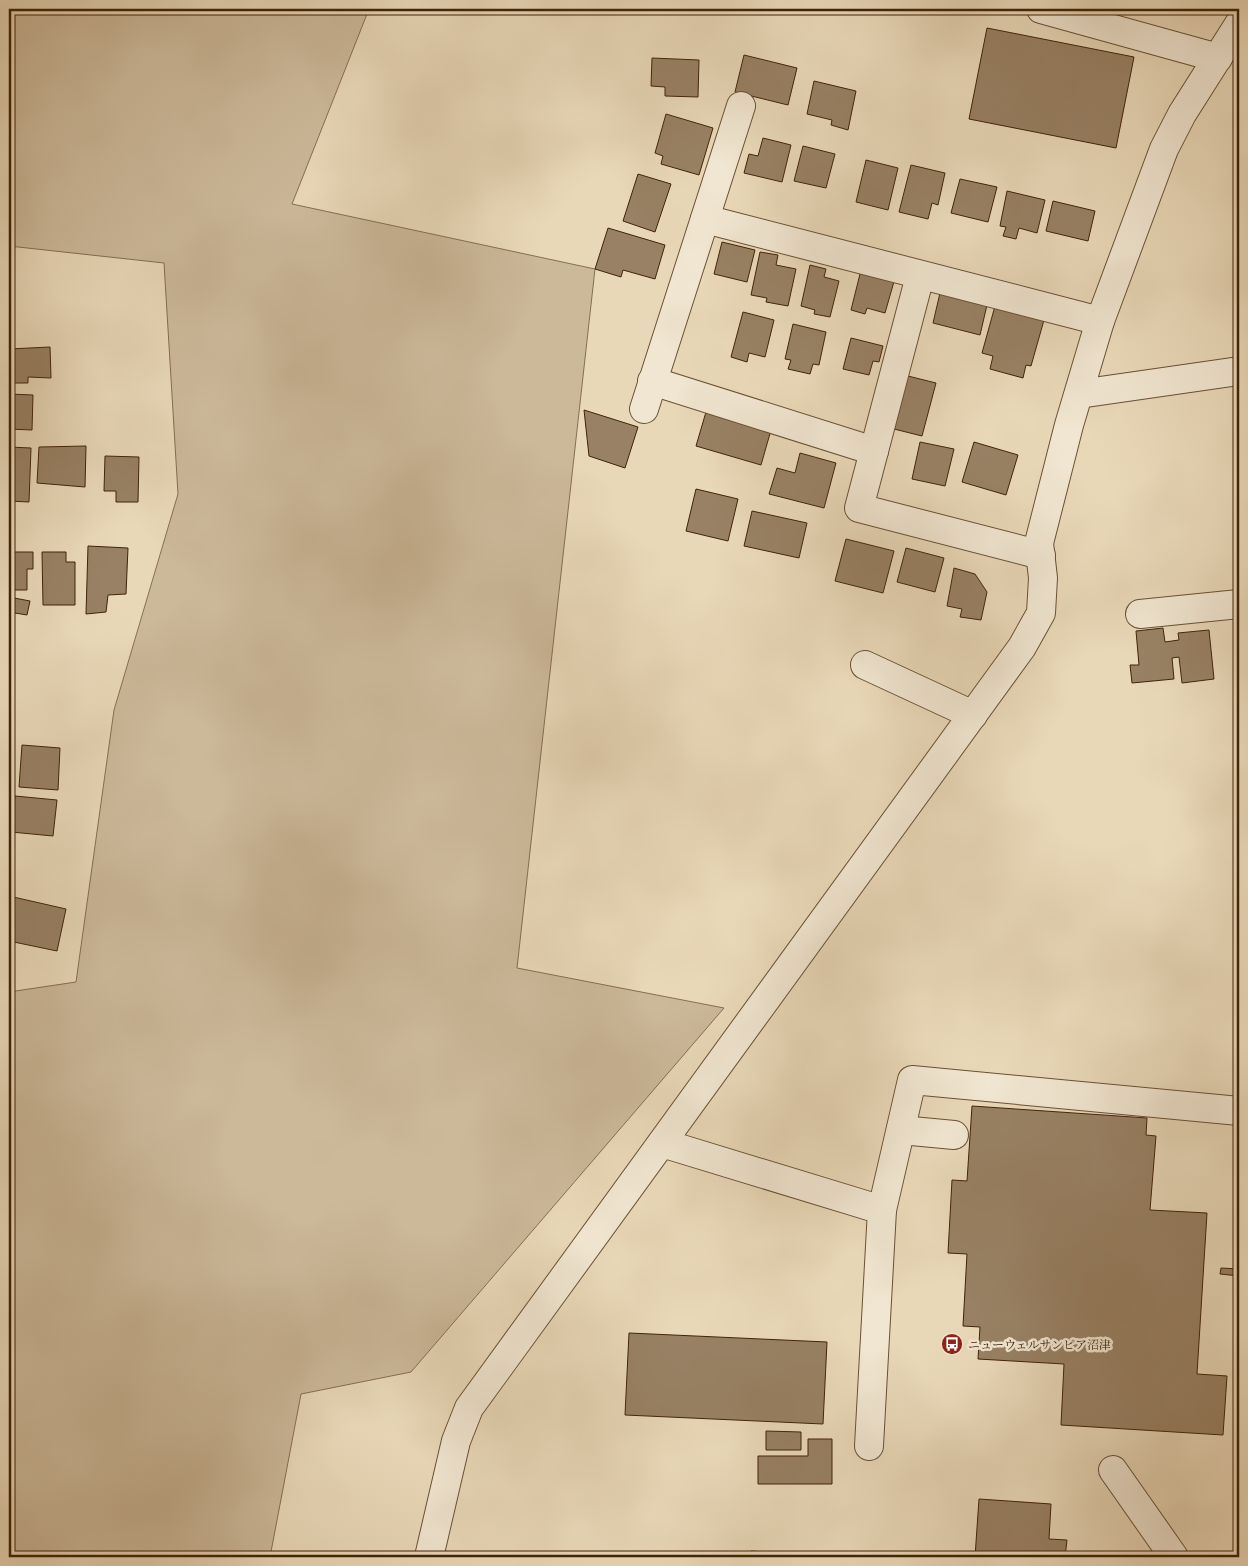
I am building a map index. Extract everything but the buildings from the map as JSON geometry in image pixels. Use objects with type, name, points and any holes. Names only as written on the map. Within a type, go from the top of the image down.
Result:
[{"type":"street","points":[[1041,9],[1218,58]]},
{"type":"street","points":[[430,1557],[456,1441],[469,1408],[1022,647],[1041,613],[1043,578],[1040,543],[1047,508],[1100,321],[1164,149],[1182,114],[1239,24]]},
{"type":"street","points":[[644,409],[741,106]]},
{"type":"street","points":[[704,219],[1100,321]]},
{"type":"street","points":[[920,276],[859,508],[1041,555]]},
{"type":"street","points":[[1079,394],[1239,372]]},
{"type":"street","points":[[652,381],[874,451]]},
{"type":"street","points":[[1140,614],[1239,604]]},
{"type":"street","points":[[866,665],[973,715]]},
{"type":"street","points":[[869,1446],[882,1210],[912,1080],[1239,1111]]},
{"type":"street","points":[[901,1130],[954,1136]]},
{"type":"street","points":[[662,1143],[882,1210]]},
{"type":"street","points":[[1113,1470],[1174,1557]]},
{"type":"shaded area","points":[[9,9],[369,9],[292,204],[595,269],[517,968],[724,1008],[411,1372],[301,1394],[270,1557],[9,1557],[9,992],[76,982],[114,710],[178,494],[164,263],[9,246]]},
{"type":"place","name":"ニューウェルサンピア沼津","points":[[952,1344]]}]
